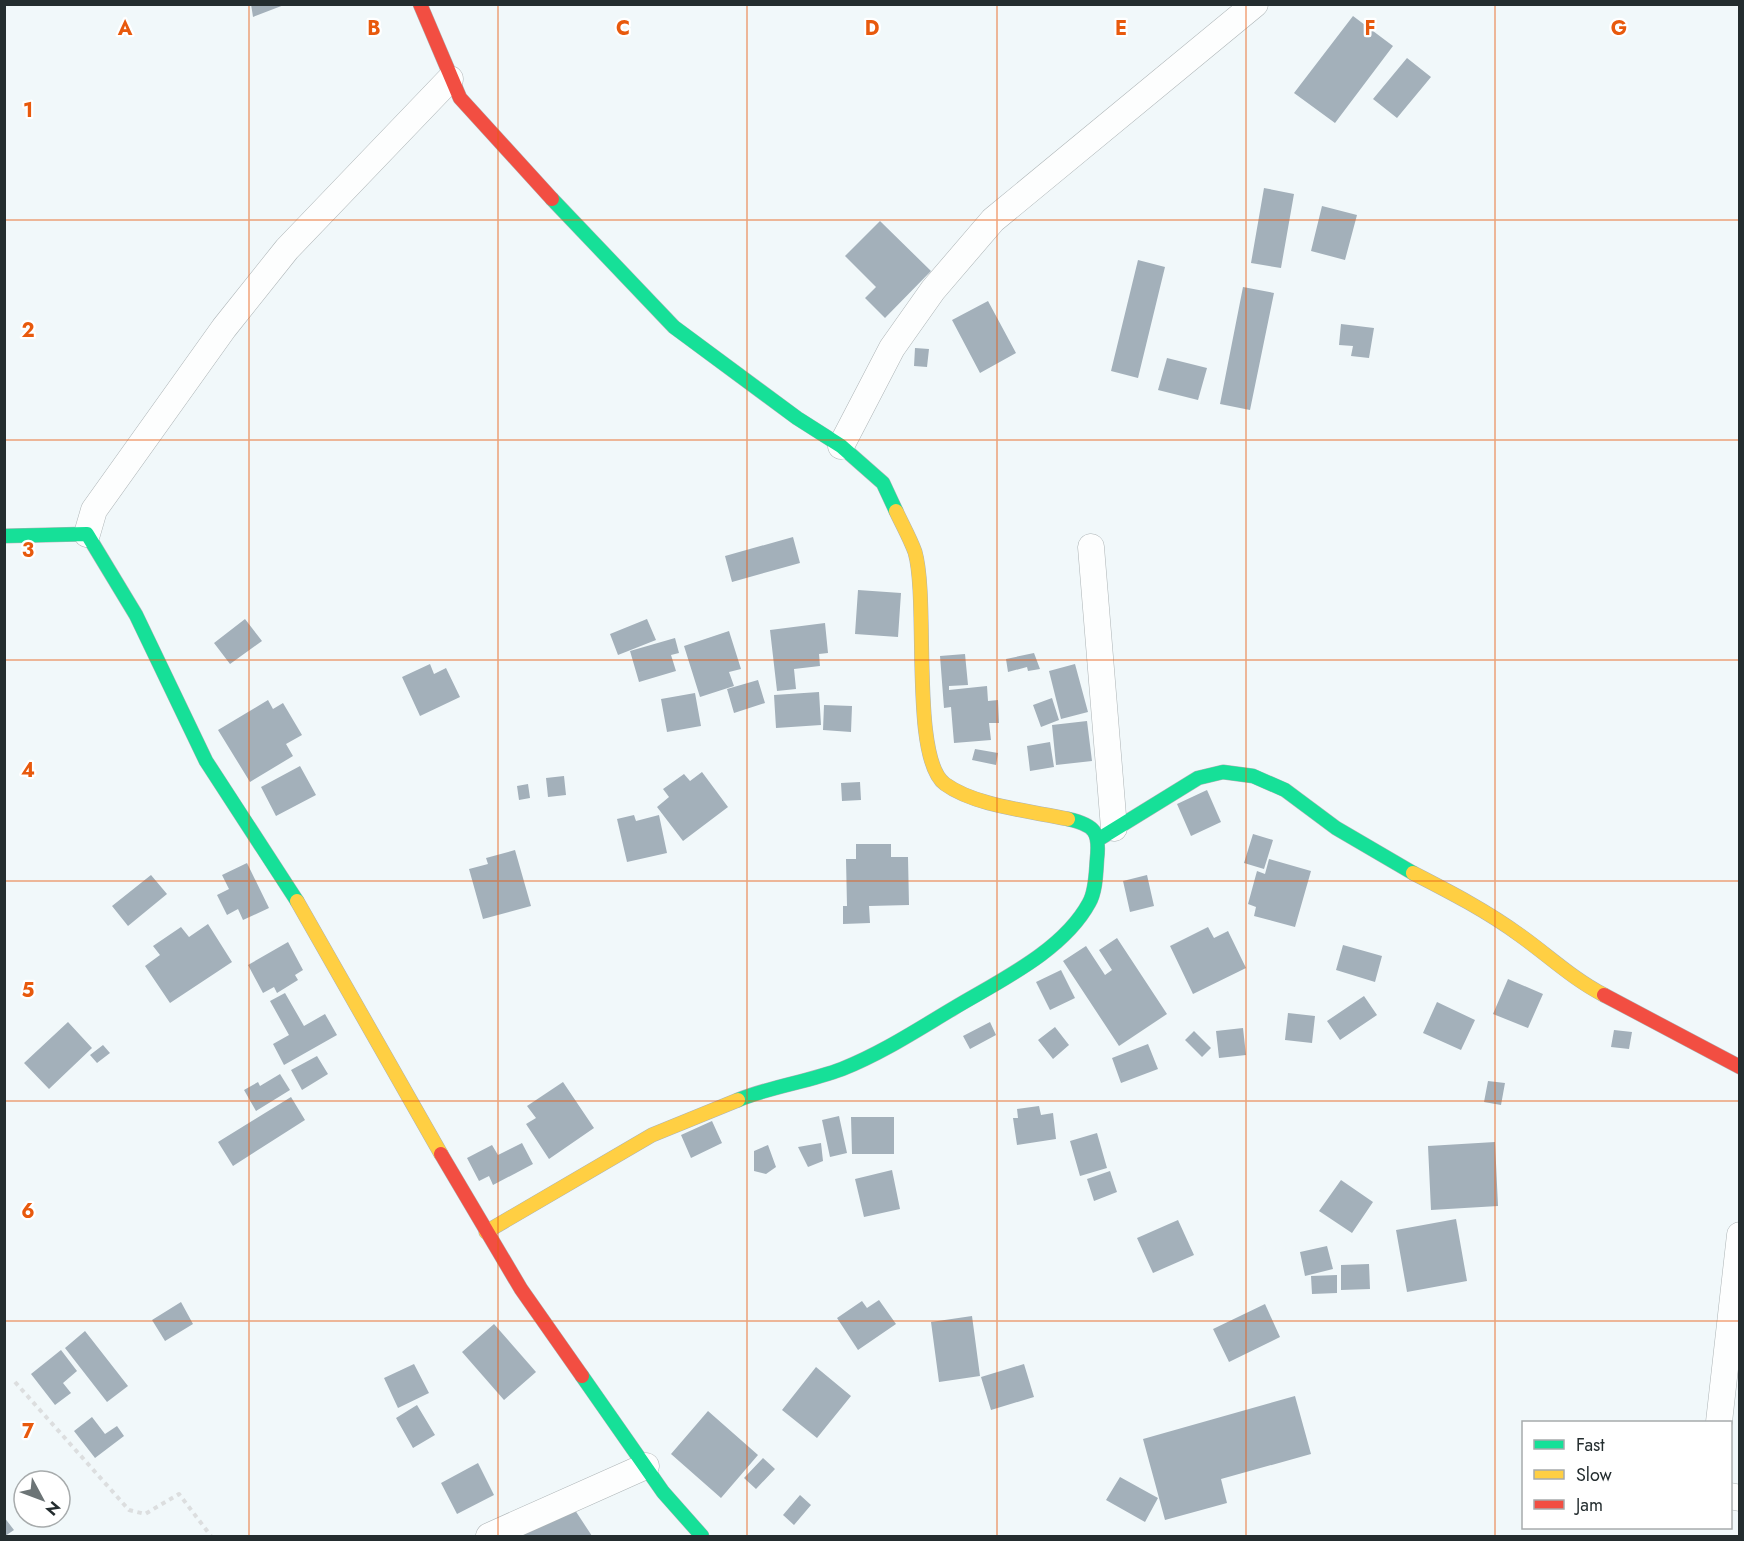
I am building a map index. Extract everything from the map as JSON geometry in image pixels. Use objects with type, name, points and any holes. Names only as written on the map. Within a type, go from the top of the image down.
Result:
[{"type":"street","points":[[420,4],[460,98],[637,291],[674,327],[796,418],[841,446],[883,483],[915,553],[922,620],[926,744],[933,767],[943,783],[960,793],[984,801],[1081,822],[1107,834]]},
{"type":"street","points":[[841,446],[892,348],[933,290],[993,220],[1256,4]]},
{"type":"street","points":[[450,79],[324,209],[252,293],[94,510],[87,534],[136,615],[206,761],[286,882],[486,1232],[521,1289],[663,1492],[702,1536]]},
{"type":"street","points":[[4,536],[87,534]]},
{"type":"street","points":[[486,1232],[652,1135],[764,1089],[839,1070],[874,1056],[1035,959],[1073,925],[1090,902],[1107,834],[1091,547]]},
{"type":"street","points":[[1107,834],[1198,778],[1223,772],[1240,773],[1273,784],[1302,801],[1336,828],[1386,859],[1465,900],[1520,935],[1583,984],[1740,1067]]},
{"type":"street","points":[[1719,1421],[1740,1235]]},
{"type":"street","points":[[489,1536],[646,1466]]},
{"type":"path","points":[[15,1382],[129,1510],[145,1514],[179,1494],[211,1536]]},
{"type":"building","points":[[251,4],[284,4],[284,5],[253,17]]},
{"type":"building","points":[[1353,16],[1393,46],[1335,123],[1294,93]]},
{"type":"building","points":[[1407,58],[1431,77],[1397,118],[1373,99]]},
{"type":"building","points":[[1264,188],[1294,194],[1281,268],[1251,263]]},
{"type":"building","points":[[1322,206],[1357,215],[1345,260],[1311,251]]},
{"type":"building","points":[[880,221],[931,271],[885,318],[865,298],[876,287],[845,256]]},
{"type":"building","points":[[1138,260],[1165,267],[1138,378],[1111,371]]},
{"type":"building","points":[[1243,287],[1274,293],[1250,410],[1220,404]]},
{"type":"building","points":[[988,301],[1016,353],[980,373],[952,320]]},
{"type":"building","points":[[1341,324],[1374,328],[1369,358],[1351,356],[1353,346],[1339,345]]},
{"type":"building","points":[[915,348],[929,349],[927,367],[914,366]]},
{"type":"building","points":[[1167,358],[1207,368],[1198,400],[1158,390]]},
{"type":"building","points":[[793,537],[800,563],[732,582],[725,556]]},
{"type":"building","points":[[858,590],[901,593],[898,637],[855,634]]},
{"type":"building","points":[[245,619],[262,641],[230,664],[214,643]]},
{"type":"building","points":[[647,619],[656,640],[618,655],[610,634]]},
{"type":"building","points":[[825,623],[828,653],[819,654],[820,666],[794,669],[796,689],[777,691],[770,630]]},
{"type":"building","points":[[729,631],[741,669],[729,672],[734,686],[700,697],[684,646]]},
{"type":"building","points":[[675,638],[679,653],[671,655],[676,671],[639,682],[630,651]]},
{"type":"building","points":[[1034,653],[1040,669],[1028,671],[1027,667],[1008,672],[1006,659]]},
{"type":"building","points":[[965,654],[968,685],[949,686],[949,690],[987,686],[988,701],[998,700],[999,723],[989,723],[991,740],[954,743],[951,707],[944,708],[940,656]]},
{"type":"building","points":[[430,664],[434,674],[446,668],[460,697],[420,716],[402,677]]},
{"type":"building","points":[[1075,664],[1088,712],[1061,719],[1049,671]]},
{"type":"building","points":[[758,680],[765,703],[734,713],[727,689]]},
{"type":"building","points":[[819,692],[821,725],[776,728],[774,695]]},
{"type":"building","points":[[695,693],[701,726],[667,732],[661,699]]},
{"type":"building","points":[[1052,698],[1059,720],[1041,727],[1033,705]]},
{"type":"building","points":[[268,700],[273,709],[283,703],[302,735],[286,744],[293,756],[250,782],[218,730]]},
{"type":"building","points":[[824,705],[852,706],[851,732],[823,730]]},
{"type":"building","points":[[1087,721],[1092,761],[1056,765],[1052,725]]},
{"type":"building","points":[[1050,742],[1054,767],[1030,771],[1027,746]]},
{"type":"building","points":[[975,749],[998,753],[996,765],[972,760]]},
{"type":"building","points":[[300,766],[316,795],[276,816],[261,787]]},
{"type":"building","points":[[702,772],[728,807],[683,841],[657,807],[669,797],[663,789],[684,774],[690,781]]},
{"type":"building","points":[[564,776],[566,795],[548,797],[546,778]]},
{"type":"building","points":[[860,782],[861,800],[842,801],[841,783]]},
{"type":"building","points":[[528,784],[530,798],[519,800],[517,786]]},
{"type":"building","points":[[1207,790],[1221,822],[1191,836],[1177,804]]},
{"type":"building","points":[[634,815],[636,821],[659,815],[667,853],[627,862],[617,819]]},
{"type":"building","points":[[1253,834],[1273,840],[1264,869],[1244,863]]},
{"type":"building","points":[[856,844],[891,844],[891,857],[908,857],[909,905],[869,906],[870,923],[843,924],[843,906],[847,906],[846,859],[856,859]]},
{"type":"building","points":[[515,850],[531,906],[483,919],[469,869],[488,864],[486,858]]},
{"type":"building","points":[[1269,859],[1311,871],[1295,927],[1254,916],[1256,907],[1248,904],[1257,871],[1265,874]]},
{"type":"building","points":[[247,863],[269,908],[243,920],[238,909],[227,915],[217,895],[229,889],[222,875]]},
{"type":"building","points":[[151,875],[167,894],[128,926],[112,906]]},
{"type":"building","points":[[1147,875],[1154,906],[1130,912],[1123,881]]},
{"type":"building","points":[[208,924],[232,962],[170,1003],[145,966],[160,955],[153,946],[181,927],[189,937]]},
{"type":"building","points":[[1208,927],[1214,938],[1228,931],[1246,968],[1193,994],[1170,946]]},
{"type":"building","points":[[1117,938],[1167,1014],[1119,1046],[1063,961],[1086,946],[1105,975],[1112,970],[1099,950]]},
{"type":"building","points":[[288,942],[303,970],[295,975],[298,980],[277,993],[274,987],[263,993],[248,965]]},
{"type":"building","points":[[1343,945],[1382,956],[1375,982],[1336,970]]},
{"type":"building","points":[[1061,970],[1075,998],[1050,1010],[1036,982]]},
{"type":"building","points":[[1508,979],[1543,994],[1528,1028],[1493,1014]]},
{"type":"building","points":[[285,993],[304,1026],[325,1014],[337,1035],[284,1065],[273,1044],[289,1035],[270,1001]]},
{"type":"building","points":[[1364,996],[1377,1015],[1340,1040],[1327,1021]]},
{"type":"building","points":[[1437,1002],[1475,1020],[1461,1050],[1423,1033]]},
{"type":"building","points":[[1288,1013],[1315,1016],[1312,1043],[1285,1040]]},
{"type":"building","points":[[68,1022],[92,1048],[49,1089],[24,1063]]},
{"type":"building","points":[[990,1022],[996,1035],[970,1049],[963,1036]]},
{"type":"building","points":[[1055,1027],[1069,1045],[1053,1059],[1038,1040]]},
{"type":"building","points":[[1243,1028],[1246,1055],[1219,1058],[1216,1031]]},
{"type":"building","points":[[1614,1030],[1632,1032],[1629,1049],[1611,1047]]},
{"type":"building","points":[[1194,1031],[1211,1048],[1202,1057],[1185,1040]]},
{"type":"building","points":[[1148,1044],[1158,1069],[1121,1083],[1112,1058]]},
{"type":"building","points":[[103,1045],[110,1053],[97,1063],[90,1055]]},
{"type":"building","points":[[317,1056],[328,1074],[302,1090],[291,1070]]},
{"type":"building","points":[[280,1074],[290,1090],[256,1111],[244,1090],[258,1082],[260,1086]]},
{"type":"building","points":[[1488,1081],[1505,1083],[1501,1105],[1484,1102]]},
{"type":"building","points":[[563,1082],[594,1128],[549,1159],[526,1124],[536,1118],[527,1106]]},
{"type":"building","points":[[291,1097],[305,1120],[233,1166],[218,1142]]},
{"type":"building","points":[[1039,1106],[1041,1115],[1053,1113],[1056,1139],[1017,1145],[1013,1118],[1018,1118],[1017,1109]]},
{"type":"building","points":[[839,1116],[847,1153],[830,1157],[822,1120]]},
{"type":"building","points":[[851,1117],[894,1117],[894,1154],[852,1154]]},
{"type":"building","points":[[712,1121],[722,1143],[691,1158],[681,1135]]},
{"type":"building","points":[[1097,1133],[1107,1168],[1080,1176],[1070,1141]]},
{"type":"building","points":[[1495,1142],[1498,1206],[1431,1210],[1428,1146]]},
{"type":"building","points":[[522,1143],[533,1164],[493,1185],[489,1176],[479,1181],[467,1158],[492,1145],[498,1155]]},
{"type":"building","points":[[821,1143],[823,1161],[808,1167],[798,1147]]},
{"type":"building","points":[[768,1145],[776,1167],[766,1174],[754,1171],[754,1151]]},
{"type":"building","points":[[892,1170],[900,1209],[864,1217],[855,1179]]},
{"type":"building","points":[[1110,1171],[1117,1192],[1094,1201],[1087,1179]]},
{"type":"building","points":[[1341,1180],[1373,1202],[1352,1233],[1319,1211]]},
{"type":"building","points":[[1456,1219],[1467,1281],[1407,1292],[1396,1230]]},
{"type":"building","points":[[1178,1220],[1194,1255],[1153,1273],[1137,1238]]},
{"type":"building","points":[[1327,1246],[1333,1269],[1305,1276],[1300,1252]]},
{"type":"building","points":[[1369,1264],[1370,1289],[1341,1290],[1341,1265]]},
{"type":"building","points":[[1337,1275],[1337,1293],[1312,1294],[1311,1276]]},
{"type":"building","points":[[879,1300],[896,1324],[858,1350],[837,1318],[862,1301],[867,1308]]},
{"type":"building","points":[[181,1302],[193,1324],[165,1341],[152,1320]]},
{"type":"building","points":[[1265,1304],[1280,1337],[1229,1362],[1213,1329]]},
{"type":"building","points":[[972,1316],[980,1376],[939,1382],[931,1322]]},
{"type":"building","points":[[494,1324],[536,1372],[504,1400],[462,1352]]},
{"type":"building","points":[[85,1331],[128,1386],[107,1402],[65,1348]]},
{"type":"building","points":[[61,1350],[77,1371],[63,1383],[71,1393],[55,1405],[31,1374]]},
{"type":"building","points":[[414,1364],[429,1393],[398,1408],[384,1378]]},
{"type":"building","points":[[1024,1364],[1034,1397],[991,1410],[981,1377]]},
{"type":"building","points":[[816,1367],[851,1396],[817,1438],[782,1410]]},
{"type":"building","points":[[1295,1396],[1311,1454],[1221,1479],[1227,1503],[1165,1520],[1143,1439]]},
{"type":"building","points":[[417,1405],[435,1435],[413,1448],[396,1418]]},
{"type":"building","points":[[708,1411],[758,1455],[721,1498],[671,1454]]},
{"type":"building","points":[[92,1417],[105,1434],[117,1426],[124,1436],[95,1458],[74,1431]]},
{"type":"building","points":[[763,1458],[775,1469],[756,1489],[744,1478]]},
{"type":"building","points":[[478,1463],[494,1495],[457,1514],[441,1483]]},
{"type":"building","points":[[1120,1477],[1158,1498],[1145,1522],[1106,1500]]},
{"type":"building","points":[[800,1495],[811,1505],[794,1525],[783,1515]]},
{"type":"building","points":[[571,1504],[592,1536],[518,1536]]},
{"type":"building","points":[[4,1517],[14,1530],[4,1536]]},
{"type":"traffic: fast","points":[[552,199],[674,327],[797,418],[841,446],[883,483],[896,511]]},
{"type":"traffic: fast","points":[[4,536],[87,534],[136,615],[206,761],[297,901]]},
{"type":"traffic: fast","points":[[1099,839],[1198,778],[1223,772],[1253,776],[1285,790],[1336,828],[1413,873]]},
{"type":"traffic: fast","points":[[738,1100],[842,1069],[871,1056],[1010,976],[1047,950],[1078,920],[1089,903],[1096,875],[1098,842],[1094,831],[1084,824],[1068,819]]},
{"type":"traffic: fast","points":[[582,1376],[663,1492],[702,1536]]},
{"type":"traffic: slow","points":[[896,511],[915,552],[919,575],[924,712],[934,769],[945,784],[972,798],[1004,807],[1068,819]]},
{"type":"traffic: slow","points":[[1413,873],[1495,918],[1571,975],[1604,995]]},
{"type":"traffic: slow","points":[[297,901],[441,1154]]},
{"type":"traffic: slow","points":[[486,1232],[652,1135],[738,1100]]},
{"type":"traffic: jam","points":[[420,4],[460,98],[552,199]]},
{"type":"traffic: jam","points":[[1604,995],[1740,1067]]},
{"type":"traffic: jam","points":[[441,1154],[521,1289],[582,1376]]}]
